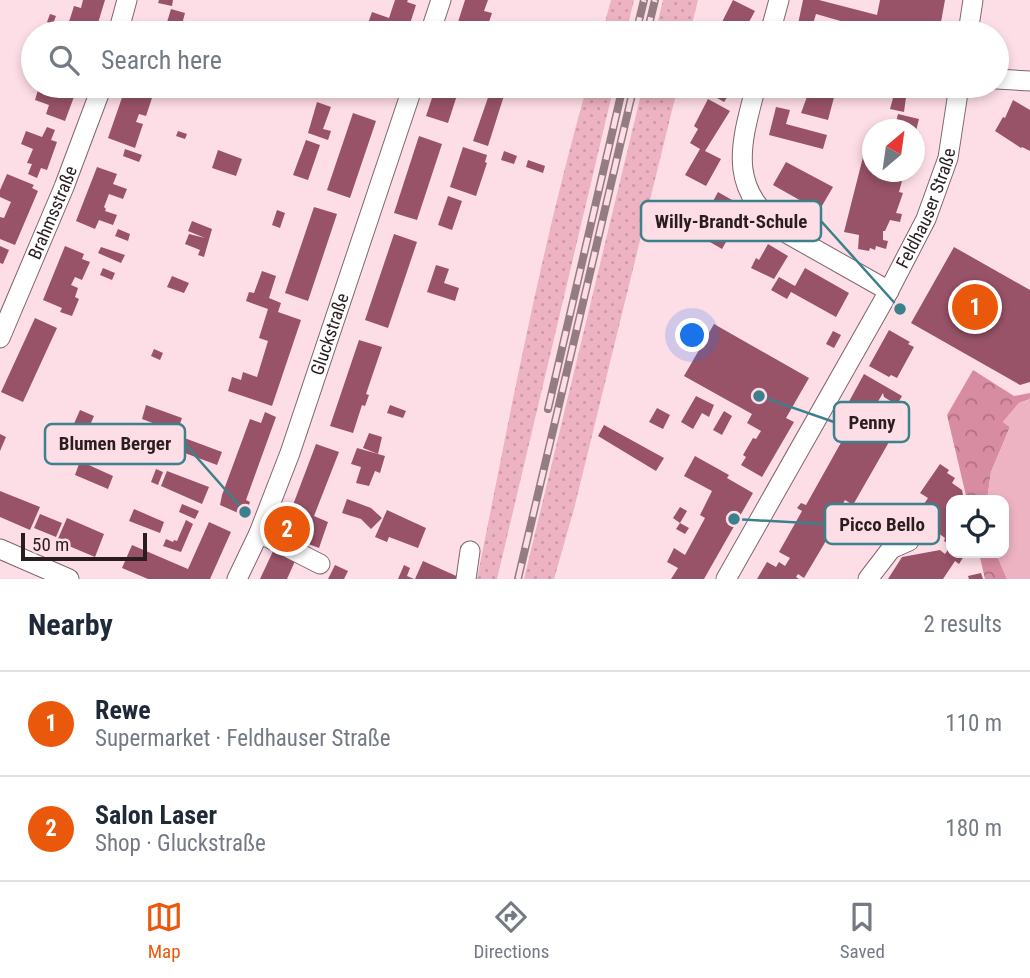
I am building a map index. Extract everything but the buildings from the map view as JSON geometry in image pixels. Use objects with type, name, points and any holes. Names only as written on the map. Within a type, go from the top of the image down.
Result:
[{"type":"street","points":[[121,21],[127,0]]},
{"type":"street","points":[[434,21],[441,0]]},
{"type":"street","points":[[773,21],[779,0]]},
{"type":"street","points":[[970,21],[973,0]]},
{"type":"street","points":[[1009,80],[1030,81]]},
{"type":"street","name":"Brahmsstraße","points":[[0,338],[64,187],[97,98]]},
{"type":"street","name":"Gluckstraße","points":[[237,579],[259,533],[295,441],[409,98]]},
{"type":"street","points":[[753,98],[742,156],[743,177],[753,200],[774,224],[788,234],[889,291]]},
{"type":"street","name":"Feldhauser Straße","points":[[726,579],[889,291],[926,219],[948,158],[957,98]]},
{"type":"street","points":[[259,533],[320,564]]},
{"type":"street","points":[[868,579],[891,549],[909,541]]},
{"type":"street","points":[[0,549],[69,579]]},
{"type":"street","points":[[466,579],[470,551]]},
{"type":"shaded area","points":[[611,0],[634,0],[629,21],[605,21]]},
{"type":"shaded area","points":[[663,0],[698,0],[693,21],[658,21]]},
{"type":"shaded area","points":[[584,98],[611,98],[497,579],[477,579],[514,393]]},
{"type":"shaded area","points":[[640,98],[675,98],[574,509],[554,579],[524,579]]},
{"type":"shaded area","points":[[1030,399],[1030,579],[1007,579],[998,558],[1009,558],[1009,495],[988,495],[991,472],[1010,427],[1003,422],[1019,403]]},
{"type":"green space","points":[[973,370],[1014,396],[1030,393],[1030,399],[1019,403],[1003,422],[1010,427],[991,472],[988,495],[966,495],[947,415]]},
{"type":"green space","points":[[980,558],[998,558],[1007,579],[985,579]]},
{"type":"railway","points":[[639,21],[644,0]]},
{"type":"railway","points":[[650,21],[655,0]]},
{"type":"railway","points":[[548,409],[620,98]]},
{"type":"railway","points":[[518,579],[631,98]]},
{"type":"place","name":"Rewe","points":[[975,307]]},
{"type":"place","name":"Willy-Brandt-Schule","points":[[900,309]]},
{"type":"place","name":"Penny","points":[[759,396]]},
{"type":"place","name":"Blumen Berger","points":[[245,512]]},
{"type":"place","name":"Picco Bello","points":[[734,519]]},
{"type":"place","name":"Salon Laser","points":[[287,529]]}]
